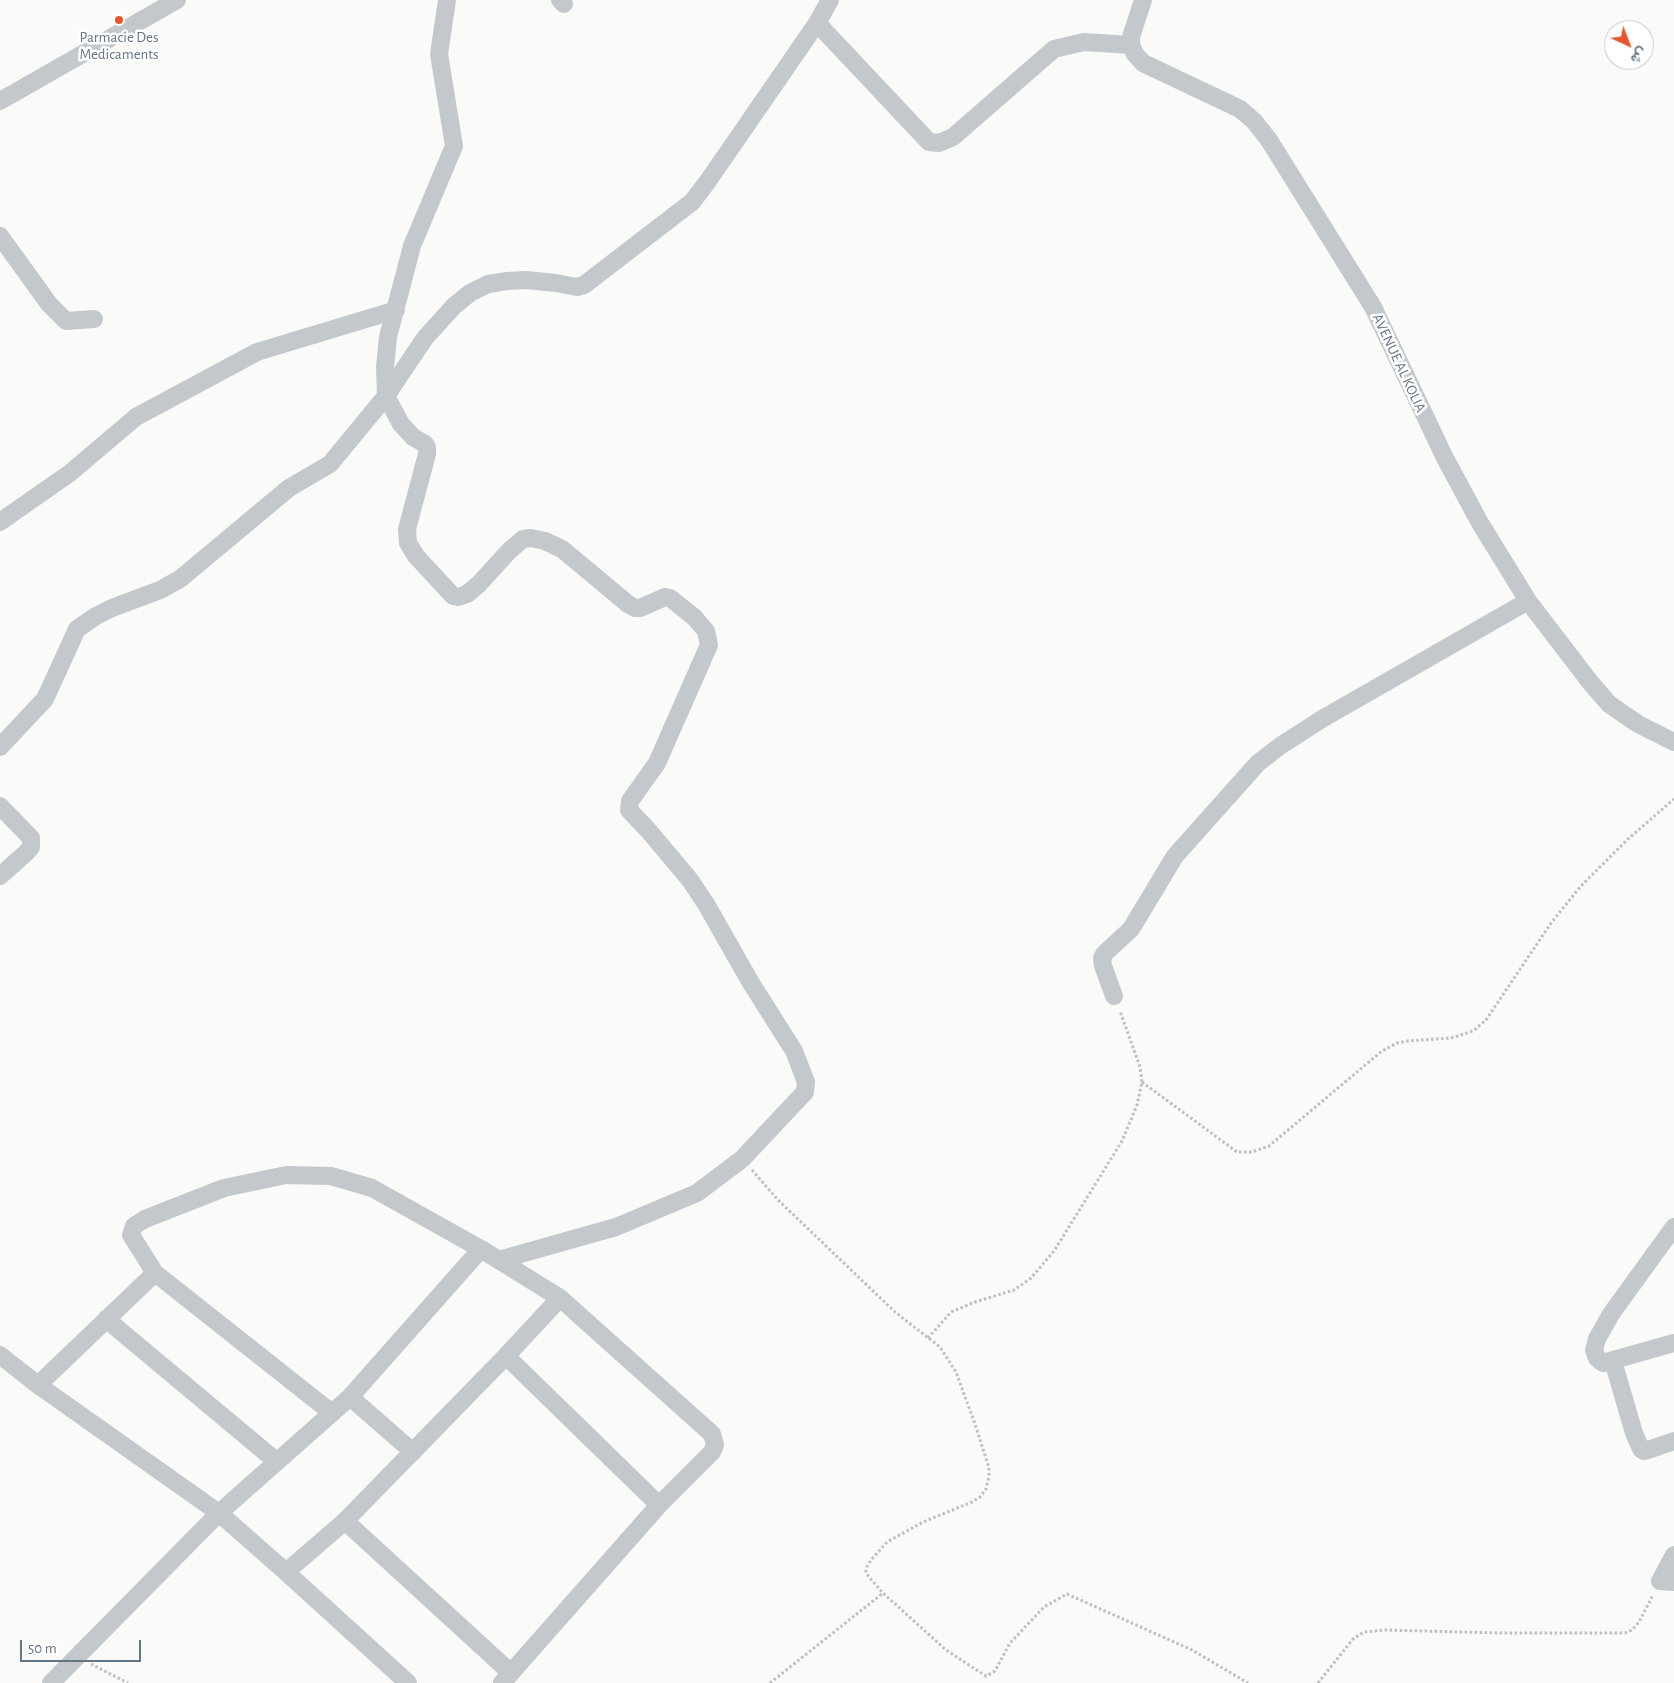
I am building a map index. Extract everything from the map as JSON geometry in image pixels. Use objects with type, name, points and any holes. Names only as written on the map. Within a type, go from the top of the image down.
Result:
[{"type":"street","points":[[0,101],[177,0]]},
{"type":"street","points":[[447,0],[439,54],[454,146],[412,246],[388,337],[385,367],[386,396],[401,424],[413,437],[427,447],[427,454],[407,529],[408,543],[416,556],[452,596],[458,597],[466,594],[479,584],[509,551],[523,539],[531,538],[545,541],[562,549],[635,608],[670,598],[694,617],[706,631],[708,645],[657,763],[630,801],[628,807],[633,816],[648,830],[690,880],[706,904],[751,983],[794,1051],[806,1082],[805,1092],[742,1159],[697,1194],[616,1227],[500,1260]]},
{"type":"street","points":[[0,747],[45,699],[77,629],[112,608],[160,590],[180,579],[290,488],[330,464],[386,396],[425,338],[454,306],[470,293],[488,284],[507,281],[526,280],[577,287],[584,285],[692,202],[817,23],[830,0]]},
{"type":"street","points":[[817,23],[929,142],[939,144],[953,137],[1054,49],[1084,42],[1131,45],[1131,37],[1143,0]]},
{"type":"street","name":"AVENUE AL KOLIA","points":[[1131,45],[1135,54],[1143,62],[1240,109],[1254,121],[1269,140],[1372,307],[1445,458],[1480,523],[1528,601],[1609,704],[1638,724],[1674,742]]},
{"type":"street","points":[[0,236],[48,304],[66,321],[94,319]]},
{"type":"street","points":[[3,519],[70,473],[136,417],[258,352],[396,310]]},
{"type":"street","points":[[1114,996],[1102,966],[1102,958],[1105,953],[1131,929],[1175,856],[1258,763],[1280,746],[1322,719],[1528,601]]},
{"type":"street","points":[[0,806],[31,838],[31,847],[0,876]]},
{"type":"street","points":[[332,1413],[155,1274],[131,1235],[134,1226],[145,1219],[224,1188],[286,1175],[332,1176],[372,1188],[500,1260],[560,1298],[712,1434],[714,1445],[712,1452],[659,1505],[507,1678],[345,1521]]},
{"type":"street","points":[[1674,1227],[1667,1245],[1611,1314],[1597,1339],[1594,1350],[1597,1358],[1603,1363],[1674,1343]]},
{"type":"street","points":[[51,1683],[219,1513],[350,1397],[481,1249]]},
{"type":"street","points":[[38,1385],[155,1274]]},
{"type":"street","points":[[286,1572],[345,1521],[560,1298]]},
{"type":"street","points":[[106,1319],[276,1461]]},
{"type":"street","points":[[0,1355],[38,1385],[219,1513],[408,1683]]},
{"type":"street","points":[[506,1356],[659,1505]]},
{"type":"street","points":[[1613,1361],[1634,1434],[1641,1449],[1644,1451],[1674,1441]]},
{"type":"street","points":[[350,1397],[413,1452]]},
{"type":"street","points":[[1667,1581],[1674,1555]]},
{"type":"path","points":[[1142,1082],[1237,1152],[1252,1152],[1269,1146],[1382,1051],[1397,1043],[1407,1041],[1452,1038],[1473,1031],[1486,1020],[1551,923],[1580,886],[1628,839],[1674,799]]},
{"type":"path","points":[[928,1338],[951,1312],[975,1302],[1014,1290],[1032,1278],[1054,1251],[1122,1140],[1137,1105],[1142,1082],[1140,1067],[1114,996]]},
{"type":"path","points":[[742,1159],[778,1200],[895,1312],[940,1347],[956,1372],[975,1424],[989,1468],[986,1489],[980,1497],[923,1522],[887,1542],[866,1568],[869,1577],[883,1593],[946,1650],[986,1676],[995,1670],[1010,1643],[1044,1607],[1067,1594],[1192,1650],[1248,1683]]},
{"type":"path","points":[[1318,1683],[1354,1639],[1364,1632],[1385,1630],[1500,1633],[1625,1633],[1632,1630],[1639,1622],[1667,1581]]},
{"type":"path","points":[[770,1683],[883,1593]]},
{"type":"path","points":[[76,1657],[128,1683]]},
{"type":"place","name":"Parmacie Des Medicaments","points":[[119,20]]}]
